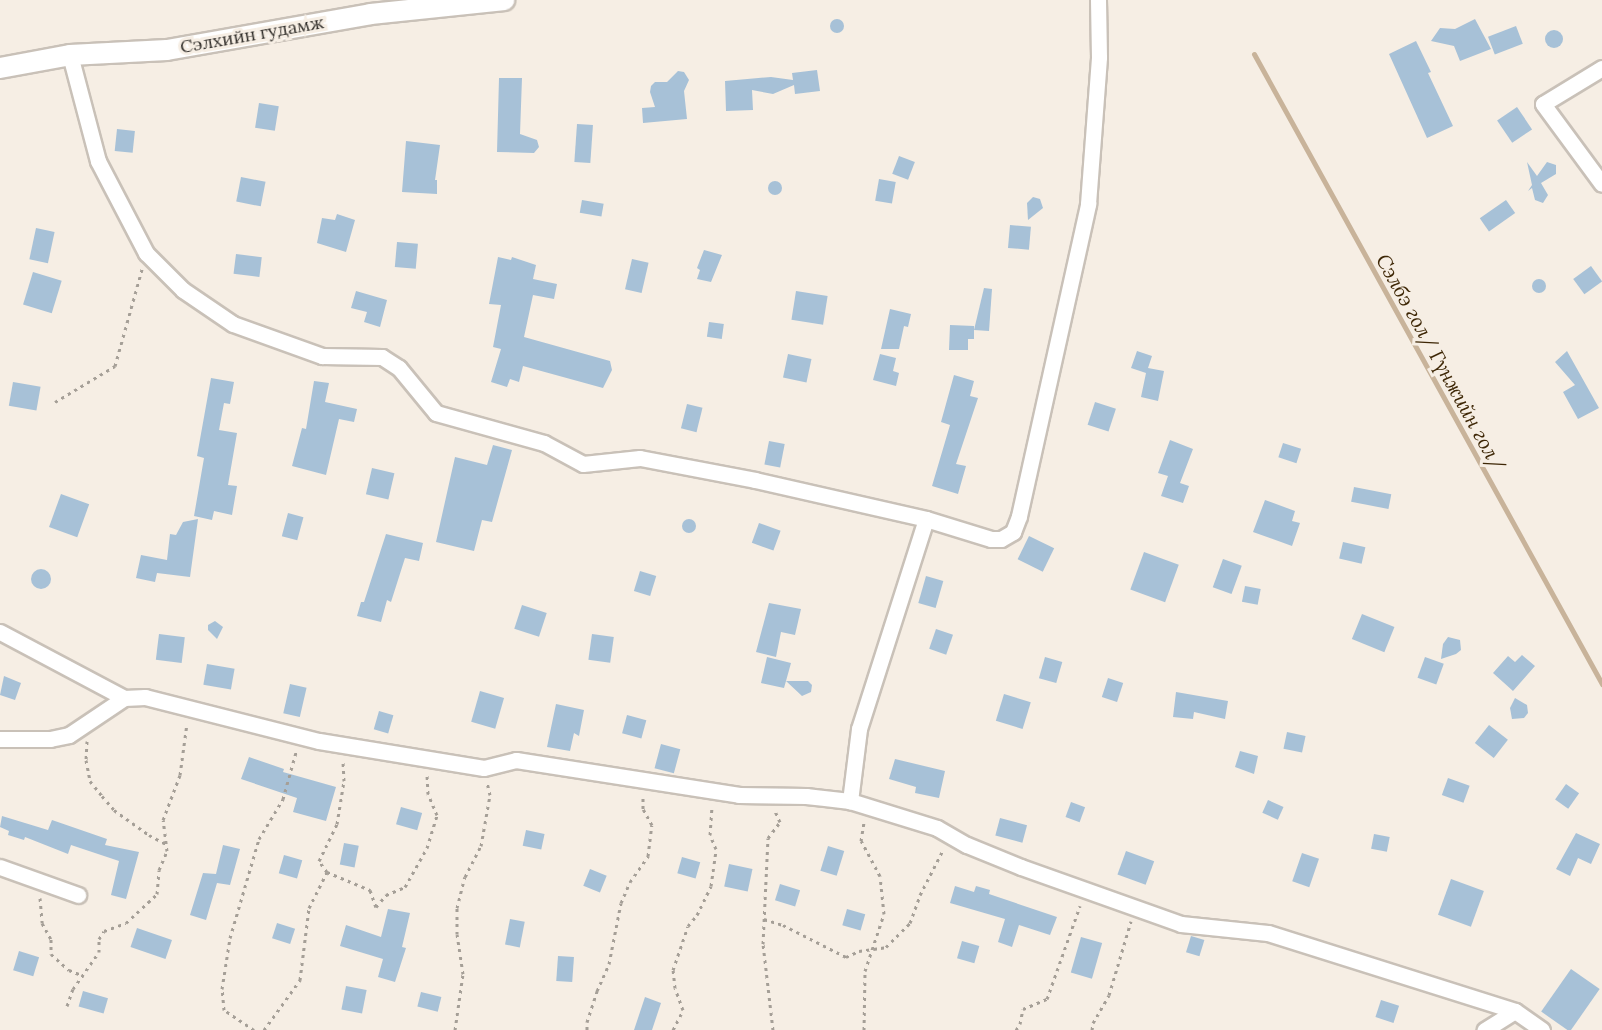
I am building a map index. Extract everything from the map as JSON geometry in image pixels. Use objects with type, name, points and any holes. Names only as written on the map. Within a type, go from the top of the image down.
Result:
[{"type":"main road","name":"Сэлхийн гудамж","points":[[0,68],[70,55],[168,50],[370,14],[504,0]]},
{"type":"street","points":[[70,55],[98,161],[146,253],[183,290],[233,324],[322,356],[382,357],[399,368],[436,413],[544,443],[584,464],[640,459],[755,480],[926,519],[990,539],[1001,539],[1013,532],[1019,516],[1088,204],[1099,57],[1098,0]]},
{"type":"street","points":[[1602,68],[1543,104],[1602,184]]},
{"type":"street","points":[[850,801],[859,729],[926,519]]},
{"type":"street","points":[[0,632],[124,698],[145,697],[302,737],[484,768],[516,760],[714,791],[850,801],[937,828],[967,845],[1083,890],[1181,924],[1268,933],[1515,1011],[1542,1030]]},
{"type":"street","points":[[0,739],[50,739],[69,735],[124,698]]},
{"type":"street","points":[[0,867],[78,895]]},
{"type":"street","points":[[1485,1030],[1515,1011]]},
{"type":"path","points":[[55,402],[115,366],[146,253]]},
{"type":"path","points":[[67,1006],[74,990],[99,952],[99,939],[104,932],[126,923],[157,894],[159,870],[167,852],[163,820],[180,775],[190,709]]},
{"type":"path","points":[[88,724],[86,759],[90,781],[114,810],[166,844]]},
{"type":"path","points":[[254,1030],[224,1010],[222,989],[230,938],[259,839],[284,799],[293,759],[302,737]]},
{"type":"path","points":[[343,745],[344,781],[337,824],[319,861],[327,872],[370,890],[376,907],[386,895],[405,887],[427,848],[437,815],[428,794],[427,759]]},
{"type":"path","points":[[455,1030],[463,974],[457,934],[457,908],[465,877],[481,846],[490,795],[484,768]]},
{"type":"path","points":[[587,1030],[586,1022],[609,964],[621,903],[630,882],[648,856],[652,825],[643,809],[642,780]]},
{"type":"path","points":[[673,1030],[683,1010],[675,988],[673,970],[688,926],[698,915],[711,886],[716,849],[710,835],[714,791]]},
{"type":"path","points":[[768,795],[780,822],[768,838],[763,944],[773,1030]]},
{"type":"path","points":[[864,1030],[864,977],[871,949],[884,914],[879,876],[861,841],[869,807]]},
{"type":"path","points":[[764,919],[783,925],[846,957],[886,947],[910,923],[920,895],[949,835]]},
{"type":"path","points":[[264,1030],[300,980],[309,908],[327,872]]},
{"type":"path","points":[[41,882],[42,923],[51,939],[51,954],[69,970],[84,976]]},
{"type":"path","points":[[1016,1030],[1020,1024],[1023,1009],[1047,999],[1080,908],[1083,890]]},
{"type":"path","points":[[1092,1030],[1093,1023],[1108,995],[1127,940],[1133,908]]},
{"type":"building","points":[[834,19],[840,19],[844,26],[840,33],[834,33],[830,29],[830,23]]},
{"type":"building","points":[[1475,19],[1491,49],[1460,61],[1454,46],[1431,41],[1440,28],[1455,29]]},
{"type":"building","points":[[1516,26],[1523,44],[1495,54],[1488,37]]},
{"type":"building","points":[[1554,30],[1560,33],[1563,39],[1560,45],[1554,48],[1548,45],[1545,39],[1548,33]]},
{"type":"building","points":[[1416,41],[1453,126],[1427,138],[1389,54]]},
{"type":"building","points":[[817,70],[820,91],[795,94],[794,85],[773,94],[752,90],[753,110],[726,111],[725,81],[771,77],[793,80],[792,73]]},
{"type":"building","points":[[678,71],[684,72],[689,80],[684,91],[687,119],[643,123],[642,108],[655,107],[650,92],[651,86],[655,82],[667,82]]},
{"type":"building","points":[[499,78],[522,78],[520,134],[537,140],[539,147],[534,153],[497,152]]},
{"type":"building","points":[[259,103],[279,106],[275,131],[255,128]]},
{"type":"building","points":[[1517,107],[1532,129],[1512,143],[1497,120]]},
{"type":"building","points":[[577,124],[593,125],[590,163],[574,162]]},
{"type":"building","points":[[117,129],[135,131],[133,153],[115,151]]},
{"type":"building","points":[[406,141],[440,145],[435,180],[437,180],[437,194],[402,192]]},
{"type":"building","points":[[899,156],[915,162],[908,180],[892,174]]},
{"type":"building","points":[[1527,162],[1537,176],[1547,162],[1556,165],[1556,174],[1541,183],[1548,195],[1543,203],[1535,200],[1532,188],[1528,191],[1532,185]]},
{"type":"building","points":[[241,177],[266,182],[261,206],[236,202]]},
{"type":"building","points":[[879,179],[896,182],[892,204],[875,201]]},
{"type":"building","points":[[772,181],[778,181],[782,188],[778,195],[772,195],[768,191],[768,185]]},
{"type":"building","points":[[1033,197],[1040,199],[1043,208],[1028,220],[1027,203]]},
{"type":"building","points":[[582,200],[604,204],[601,217],[580,213]]},
{"type":"building","points":[[1506,200],[1515,213],[1489,231],[1480,218]]},
{"type":"building","points":[[337,214],[355,220],[346,252],[317,243],[322,218],[335,220]]},
{"type":"building","points":[[1010,225],[1031,227],[1029,250],[1008,248]]},
{"type":"building","points":[[36,228],[55,232],[48,263],[29,259]]},
{"type":"building","points":[[397,242],[418,244],[416,269],[395,267]]},
{"type":"building","points":[[704,250],[722,255],[711,282],[697,279],[700,270],[697,268]]},
{"type":"building","points":[[236,254],[262,257],[259,277],[234,274]]},
{"type":"building","points":[[498,257],[511,260],[512,257],[536,265],[533,279],[557,284],[554,299],[533,295],[524,337],[610,361],[612,370],[603,388],[523,366],[519,382],[510,379],[507,387],[491,382],[501,349],[493,347],[501,305],[489,304]]},
{"type":"building","points":[[632,259],[649,263],[642,293],[625,289]]},
{"type":"building","points":[[1591,266],[1602,281],[1584,294],[1573,279]]},
{"type":"building","points":[[33,272],[62,281],[52,313],[23,305]]},
{"type":"building","points":[[1536,279],[1542,279],[1546,286],[1542,293],[1536,293],[1532,289],[1532,283]]},
{"type":"building","points":[[984,288],[992,289],[989,331],[974,330]]},
{"type":"building","points":[[356,291],[387,300],[380,327],[364,322],[367,312],[351,308]]},
{"type":"building","points":[[796,291],[828,296],[823,325],[791,320]]},
{"type":"building","points":[[890,309],[911,314],[908,327],[904,326],[899,349],[881,349]]},
{"type":"building","points":[[709,322],[724,324],[722,339],[707,337]]},
{"type":"building","points":[[950,325],[974,326],[974,339],[968,339],[968,350],[949,350]]},
{"type":"building","points":[[1137,351],[1152,356],[1148,368],[1164,371],[1158,401],[1141,397],[1146,373],[1131,368]]},
{"type":"building","points":[[1567,351],[1599,408],[1578,419],[1563,392],[1575,385],[1555,362]]},
{"type":"building","points":[[788,354],[811,359],[806,382],[783,377]]},
{"type":"building","points":[[880,354],[896,358],[893,371],[899,373],[896,386],[873,380]]},
{"type":"building","points":[[954,375],[974,381],[970,396],[978,398],[956,464],[966,466],[958,494],[932,486],[950,425],[941,422]]},
{"type":"building","points":[[211,378],[234,382],[230,404],[224,403],[219,430],[237,433],[228,485],[237,486],[232,515],[214,511],[212,520],[194,516],[204,458],[197,456]]},
{"type":"building","points":[[314,381],[329,383],[325,402],[357,409],[354,422],[339,419],[326,475],[292,466],[302,428],[306,429]]},
{"type":"building","points":[[13,382],[41,387],[36,410],[9,406]]},
{"type":"building","points":[[1095,402],[1116,409],[1109,432],[1088,425]]},
{"type":"building","points":[[687,404],[703,408],[696,432],[681,428]]},
{"type":"building","points":[[1170,440],[1193,449],[1180,483],[1189,486],[1183,503],[1161,496],[1168,476],[1158,473]]},
{"type":"building","points":[[769,441],[785,444],[780,468],[764,465]]},
{"type":"building","points":[[1283,443],[1301,449],[1296,463],[1278,457]]},
{"type":"building","points":[[493,445],[512,450],[492,522],[482,520],[474,551],[436,542],[455,457],[487,465]]},
{"type":"building","points":[[372,468],[394,473],[388,499],[366,494]]},
{"type":"building","points":[[1354,487],[1391,494],[1388,509],[1351,502]]},
{"type":"building","points":[[61,494],[89,504],[77,537],[49,527]]},
{"type":"building","points":[[1265,500],[1295,511],[1292,521],[1300,523],[1292,546],[1253,532]]},
{"type":"building","points":[[288,513],[303,517],[297,540],[282,536]]},
{"type":"building","points":[[198,519],[190,577],[157,573],[155,582],[136,578],[141,555],[167,560],[170,534],[176,535],[183,522]]},
{"type":"building","points":[[686,519],[692,519],[696,526],[692,533],[686,533],[682,529],[682,523]]},
{"type":"building","points":[[759,523],[781,531],[773,551],[752,543]]},
{"type":"building","points":[[386,534],[423,543],[419,561],[405,558],[391,602],[387,600],[381,622],[357,616],[361,602],[364,602]]},
{"type":"building","points":[[1029,536],[1054,548],[1043,572],[1018,559]]},
{"type":"building","points":[[1343,542],[1365,547],[1362,564],[1339,559]]},
{"type":"building","points":[[1144,552],[1179,565],[1165,602],[1130,590]]},
{"type":"building","points":[[1223,559],[1242,566],[1232,594],[1213,587]]},
{"type":"building","points":[[41,569],[48,572],[51,579],[48,586],[41,589],[34,586],[31,579],[34,572]]},
{"type":"building","points":[[640,571],[656,576],[650,596],[634,591]]},
{"type":"building","points":[[926,576],[943,581],[936,608],[918,603]]},
{"type":"building","points":[[1245,586],[1261,589],[1258,605],[1242,602]]},
{"type":"building","points":[[769,603],[801,609],[795,635],[781,632],[776,657],[756,652]]},
{"type":"building","points":[[522,605],[547,613],[539,637],[514,629]]},
{"type":"building","points":[[1362,614],[1394,627],[1384,652],[1352,639]]},
{"type":"building","points":[[215,621],[223,627],[217,639],[208,630],[208,625]]},
{"type":"building","points":[[936,629],[953,635],[946,655],[929,649]]},
{"type":"building","points":[[159,634],[185,637],[182,663],[156,660]]},
{"type":"building","points":[[592,634],[614,637],[610,663],[588,660]]},
{"type":"building","points":[[1448,637],[1460,640],[1461,650],[1441,659],[1443,644]]},
{"type":"building","points":[[1522,655],[1535,666],[1513,691],[1493,673],[1508,656],[1515,662]]},
{"type":"building","points":[[767,657],[791,663],[784,688],[761,683]]},
{"type":"building","points":[[1045,657],[1062,662],[1056,683],[1039,678]]},
{"type":"building","points":[[1425,657],[1444,664],[1436,685],[1417,678]]},
{"type":"building","points":[[207,664],[235,669],[231,690],[203,685]]},
{"type":"building","points":[[4,676],[21,683],[15,700],[0,695]]},
{"type":"building","points":[[1108,678],[1123,683],[1117,702],[1102,697]]},
{"type":"building","points":[[786,681],[808,681],[812,685],[811,692],[802,696]]},
{"type":"building","points":[[290,684],[307,688],[300,717],[283,713]]},
{"type":"building","points":[[480,691],[504,698],[495,729],[471,722]]},
{"type":"building","points":[[1176,692],[1228,701],[1225,719],[1194,712],[1193,719],[1173,717]]},
{"type":"building","points":[[1004,694],[1031,702],[1023,729],[996,721]]},
{"type":"building","points":[[1515,698],[1527,705],[1528,713],[1524,718],[1512,719],[1510,708]]},
{"type":"building","points":[[556,704],[584,710],[579,736],[574,733],[570,751],[547,747]]},
{"type":"building","points":[[379,711],[393,715],[388,733],[374,729]]},
{"type":"building","points":[[627,715],[646,720],[641,739],[622,733]]},
{"type":"building","points":[[1489,725],[1508,740],[1494,758],[1475,743]]},
{"type":"building","points":[[1287,732],[1306,736],[1302,753],[1283,749]]},
{"type":"building","points":[[661,744],[680,749],[674,773],[655,768]]},
{"type":"building","points":[[1240,751],[1258,756],[1254,774],[1235,767]]},
{"type":"building","points":[[249,757],[284,769],[283,772],[336,787],[326,821],[293,812],[297,798],[241,779]]},
{"type":"building","points":[[895,759],[945,771],[939,798],[915,793],[916,787],[889,779]]},
{"type":"building","points":[[1448,778],[1470,786],[1463,803],[1442,795]]},
{"type":"building","points":[[1566,784],[1579,793],[1568,809],[1555,800]]},
{"type":"building","points":[[1268,800],[1284,807],[1278,820],[1262,813]]},
{"type":"building","points":[[1071,802],[1085,807],[1080,822],[1066,817]]},
{"type":"building","points":[[401,807],[422,813],[417,830],[396,824]]},
{"type":"building","points":[[2,816],[48,830],[52,820],[107,839],[105,845],[139,852],[126,899],[111,895],[119,861],[71,845],[68,854],[25,837],[24,840],[8,835],[9,831],[0,827]]},
{"type":"building","points":[[1000,818],[1027,825],[1022,843],[995,835]]},
{"type":"building","points":[[526,830],[545,834],[541,850],[523,846]]},
{"type":"building","points":[[1576,833],[1600,844],[1591,864],[1578,858],[1570,876],[1556,869]]},
{"type":"building","points":[[1374,834],[1390,837],[1387,852],[1371,849]]},
{"type":"building","points":[[344,843],[359,846],[355,867],[340,865]]},
{"type":"building","points":[[223,845],[240,849],[230,885],[217,883],[206,920],[190,915],[203,873],[216,874]]},
{"type":"building","points":[[828,846],[844,851],[837,876],[820,871]]},
{"type":"building","points":[[1126,851],[1154,861],[1146,885],[1117,874]]},
{"type":"building","points":[[1302,853],[1319,859],[1309,887],[1292,881]]},
{"type":"building","points":[[284,855],[302,860],[297,879],[279,873]]},
{"type":"building","points":[[682,857],[700,862],[696,879],[677,873]]},
{"type":"building","points":[[729,864],[752,869],[748,891],[724,886]]},
{"type":"building","points":[[590,869],[607,876],[600,892],[583,886]]},
{"type":"building","points":[[1451,879],[1484,891],[1471,927],[1438,915]]},
{"type":"building","points":[[780,884],[800,890],[795,906],[775,900]]},
{"type":"building","points":[[955,886],[974,892],[976,886],[990,890],[989,894],[1057,917],[1050,935],[1019,925],[1012,947],[998,942],[1005,919],[950,903]]},
{"type":"building","points":[[388,909],[410,913],[402,947],[406,948],[395,982],[378,977],[383,959],[340,946],[346,925],[381,937]]},
{"type":"building","points":[[847,909],[865,914],[861,931],[842,925]]},
{"type":"building","points":[[510,919],[525,922],[520,947],[505,945]]},
{"type":"building","points":[[277,923],[295,929],[290,944],[272,938]]},
{"type":"building","points":[[137,928],[172,940],[165,959],[130,947]]},
{"type":"building","points":[[1191,936],[1204,940],[1199,956],[1186,952]]},
{"type":"building","points":[[1081,937],[1102,943],[1092,979],[1071,973]]},
{"type":"building","points":[[962,941],[979,946],[974,963],[957,958]]},
{"type":"building","points":[[19,951],[39,957],[33,976],[13,970]]},
{"type":"building","points":[[558,956],[574,957],[572,982],[556,981]]},
{"type":"building","points":[[1571,969],[1600,989],[1571,1030],[1567,1030],[1541,1012]]},
{"type":"building","points":[[346,986],[367,990],[362,1014],[341,1010]]},
{"type":"building","points":[[83,991],[108,998],[104,1014],[79,1006]]},
{"type":"building","points":[[421,992],[441,997],[438,1012],[417,1007]]},
{"type":"building","points":[[645,997],[661,1003],[652,1030],[634,1030]]},
{"type":"building","points":[[1381,1000],[1399,1006],[1394,1023],[1375,1017]]},
{"type":"waterway","name":"Сэлбэ гол/ Гүнжийн гол/","points":[[1254,54],[1602,684]]}]
